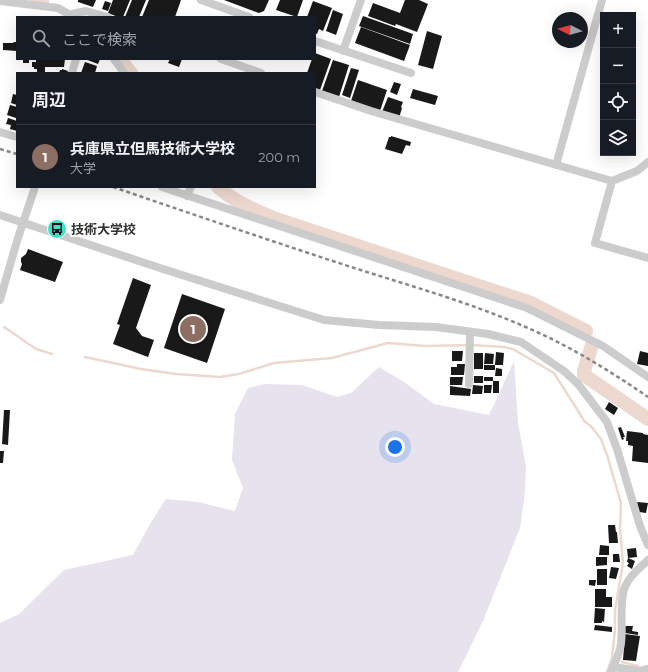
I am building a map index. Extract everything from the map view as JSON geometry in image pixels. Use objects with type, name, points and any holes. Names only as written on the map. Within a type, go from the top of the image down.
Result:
[{"type":"street","points":[[53,0],[58,8]]},
{"type":"street","points":[[201,0],[245,16]]},
{"type":"street","points":[[343,51],[361,0]]},
{"type":"street","points":[[556,165],[602,0]]},
{"type":"street","points":[[0,1],[58,8],[73,16],[86,11],[104,16]]},
{"type":"street","points":[[316,41],[412,73]]},
{"type":"street","points":[[72,72],[76,60]]},
{"type":"street","points":[[115,60],[123,72]]},
{"type":"street","points":[[224,60],[252,71]]},
{"type":"street","points":[[316,92],[371,111],[612,181],[636,171],[648,162]]},
{"type":"street","points":[[0,132],[16,137]]},
{"type":"street","points":[[612,181],[595,243],[648,258]]},
{"type":"street","points":[[0,300],[35,188]]},
{"type":"street","points":[[165,188],[528,308],[603,346],[648,377]]},
{"type":"street","points":[[187,196],[191,188]]},
{"type":"street","points":[[0,215],[324,320],[379,325],[436,327],[488,334],[521,342],[564,370],[578,384],[607,422],[617,449],[640,526],[647,542]]},
{"type":"street","points":[[469,384],[470,332]]},
{"type":"street","points":[[641,670],[612,669],[618,657],[621,644],[623,593],[633,575],[648,560]]},
{"type":"shaded area","points":[[514,361],[518,423],[526,467],[525,492],[520,528],[483,621],[458,672],[0,672],[0,623],[19,614],[64,570],[133,555],[166,499],[198,502],[235,511],[243,488],[232,460],[235,414],[248,388],[265,384],[302,385],[337,397],[351,393],[379,367],[404,382],[434,404],[489,415]]},
{"type":"building","points":[[78,0],[96,0],[93,7],[78,2]]},
{"type":"building","points":[[113,0],[130,0],[123,16],[116,16],[108,13]]},
{"type":"building","points":[[132,0],[146,0],[139,16],[125,16]]},
{"type":"building","points":[[149,0],[181,0],[175,16],[142,16]]},
{"type":"building","points":[[224,0],[269,0],[264,11],[259,13]]},
{"type":"building","points":[[280,0],[303,0],[297,16],[276,10]]},
{"type":"building","points":[[405,0],[419,0],[428,4],[417,32],[368,16],[373,3],[400,13]]},
{"type":"building","points":[[105,1],[111,3],[108,11],[102,9]]},
{"type":"building","points":[[313,1],[332,8],[323,31],[319,29],[317,34],[316,16],[307,16]]},
{"type":"building","points":[[333,10],[343,14],[336,35],[326,31]]},
{"type":"building","points":[[363,16],[413,34],[410,44],[359,26]]},
{"type":"building","points":[[361,27],[410,45],[404,61],[355,43]]},
{"type":"building","points":[[427,31],[442,36],[433,69],[418,65]]},
{"type":"building","points":[[16,42],[16,51],[3,50],[3,43]]},
{"type":"building","points":[[316,53],[331,59],[320,90],[316,88],[316,72],[307,72],[312,60],[316,60]]},
{"type":"building","points":[[23,60],[29,60],[29,63],[23,63]]},
{"type":"building","points":[[36,60],[65,60],[64,67],[45,67],[45,72],[37,72],[37,69],[32,67],[32,62],[36,62]]},
{"type":"building","points":[[88,60],[100,60],[98,64]]},
{"type":"building","points":[[170,60],[182,60],[179,67],[168,63]]},
{"type":"building","points":[[333,60],[349,65],[339,97],[322,91]]},
{"type":"building","points":[[85,62],[97,66],[95,72],[81,72]]},
{"type":"building","points":[[351,68],[359,70],[350,98],[342,95]]},
{"type":"building","points":[[60,70],[68,71],[59,72]]},
{"type":"building","points":[[358,80],[387,90],[380,111],[351,101]]},
{"type":"building","points":[[394,82],[401,84],[397,95],[390,92]]},
{"type":"building","points":[[413,89],[438,96],[435,105],[410,98]]},
{"type":"building","points":[[13,94],[16,95],[16,105],[11,103]]},
{"type":"building","points":[[388,97],[403,102],[399,118],[382,112]]},
{"type":"building","points":[[10,105],[16,107],[16,118],[7,115]]},
{"type":"building","points":[[8,118],[16,121],[16,131],[10,129],[11,125],[6,124]]},
{"type":"building","points":[[391,136],[411,142],[410,146],[406,145],[402,154],[385,149],[389,137]]},
{"type":"building","points":[[28,249],[63,262],[55,282],[20,270],[22,264],[21,258],[26,254]]},
{"type":"building","points":[[133,278],[151,285],[136,328],[142,336],[154,340],[148,357],[113,344],[120,325],[117,324]]},
{"type":"building","points":[[182,294],[225,309],[207,363],[164,348]]},
{"type":"building","points":[[452,351],[463,351],[462,361],[452,361]]},
{"type":"building","points":[[640,351],[648,353],[648,366],[637,364]]},
{"type":"building","points":[[496,352],[504,353],[503,365],[495,365]]},
{"type":"building","points":[[474,353],[483,353],[483,369],[474,369]]},
{"type":"building","points":[[485,353],[494,354],[493,364],[484,364]]},
{"type":"building","points":[[457,364],[465,364],[464,375],[451,375],[451,367],[457,367]]},
{"type":"building","points":[[484,365],[495,365],[495,370],[484,370]]},
{"type":"building","points":[[496,368],[502,369],[502,376],[495,376]]},
{"type":"building","points":[[474,376],[483,376],[483,383],[474,383]]},
{"type":"building","points":[[450,377],[463,377],[462,385],[450,385]]},
{"type":"building","points":[[484,377],[493,377],[493,381],[484,381]]},
{"type":"building","points":[[493,381],[499,381],[499,393],[493,393]]},
{"type":"building","points":[[473,385],[483,386],[482,394],[472,394]]},
{"type":"building","points":[[484,385],[492,385],[491,393],[484,393]]},
{"type":"building","points":[[450,386],[471,389],[470,396],[450,395]]},
{"type":"building","points":[[609,402],[618,408],[614,415],[605,409]]},
{"type":"building","points":[[4,410],[10,410],[8,445],[2,444]]},
{"type":"building","points":[[621,427],[625,437],[623,437],[624,439],[622,440],[618,428]]},
{"type":"building","points":[[627,431],[648,435],[648,463],[632,461],[633,446],[628,445],[628,441],[626,441]]},
{"type":"building","points":[[0,451],[4,451],[3,463],[0,463]]},
{"type":"building","points":[[637,502],[648,503],[646,513],[639,512]]},
{"type":"building","points":[[608,525],[615,525],[618,543],[609,543]]},
{"type":"building","points":[[600,545],[609,546],[609,555],[599,555]]},
{"type":"building","points":[[636,548],[637,557],[628,558],[627,549]]},
{"type":"building","points":[[613,554],[619,554],[620,562],[613,562]]},
{"type":"building","points":[[596,557],[607,557],[607,565],[596,566]]},
{"type":"building","points":[[628,558],[635,561],[632,569],[627,566],[629,563],[627,562]]},
{"type":"building","points":[[611,567],[619,568],[616,579],[609,578]]},
{"type":"building","points":[[597,569],[607,569],[607,585],[597,585]]},
{"type":"building","points":[[589,580],[596,580],[595,586],[589,585]]},
{"type":"building","points":[[595,589],[606,589],[606,597],[612,597],[612,607],[595,607]]},
{"type":"building","points":[[595,608],[605,609],[604,622],[594,623]]},
{"type":"building","points":[[595,625],[612,627],[612,632],[594,630]]},
{"type":"building","points":[[625,626],[633,626],[632,631],[638,632],[638,635],[625,633]]},
{"type":"building","points":[[625,634],[640,636],[636,661],[623,660]]},
{"type":"waterway","points":[[36,0],[42,1]]},
{"type":"waterway","points":[[121,60],[130,72]]},
{"type":"waterway","points":[[219,188],[252,209],[276,219],[531,303],[586,331]]},
{"type":"waterway","points":[[4,327],[36,349],[52,354]]},
{"type":"waterway","points":[[85,357],[141,369],[176,374],[220,377],[239,374],[274,363],[332,358],[388,343],[425,346],[472,345],[513,349],[554,373],[585,422],[590,425],[601,439],[607,455],[621,503],[620,529],[623,563],[615,610],[613,660]]},
{"type":"waterway","points":[[592,345],[584,375],[648,419]]},
{"type":"waterway","points":[[607,672],[612,658]]},
{"type":"waterway","points":[[622,662],[638,666],[637,670]]},
{"type":"railway","points":[[0,149],[16,154]]},
{"type":"railway","points":[[116,188],[321,257],[446,297],[516,323],[568,347],[648,397]]},
{"type":"place","name":"技術大学校","points":[[57,229]]},
{"type":"place","name":"兵庫県立但馬技術大学校","points":[[193,329]]}]
